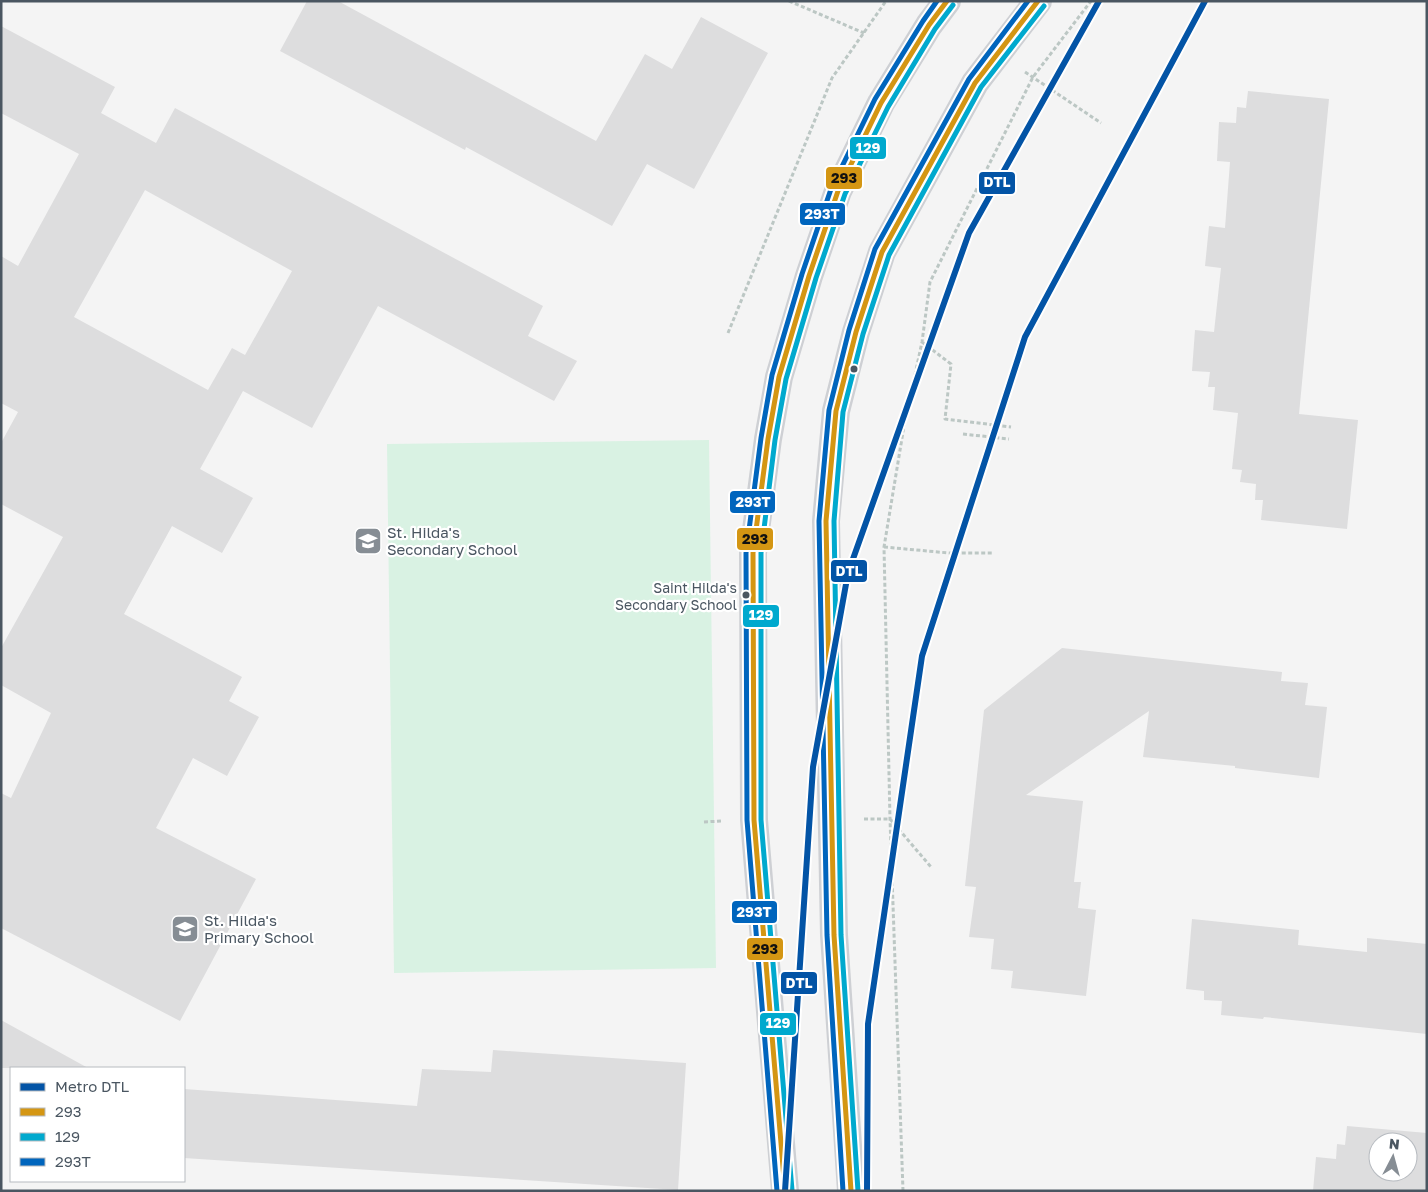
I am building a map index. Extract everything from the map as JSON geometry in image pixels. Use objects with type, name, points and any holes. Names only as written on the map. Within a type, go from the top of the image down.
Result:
[{"type":"main road","points":[[785,1191],[754,820],[753,553],[768,439],[779,376],[809,276],[838,191],[881,104],[947,1]]},
{"type":"main road","points":[[851,1191],[834,935],[826,521],[836,412],[856,332],[882,252],[975,83],[1038,1]]},
{"type":"path","points":[[789,1],[864,32]]},
{"type":"path","points":[[728,333],[832,78],[886,1]]},
{"type":"path","points":[[903,1191],[890,818],[884,547],[904,426],[922,342],[930,282],[1032,77],[1090,1]]},
{"type":"path","points":[[1032,77],[1101,123]]},
{"type":"path","points":[[922,342],[951,364],[945,419],[1011,427]]},
{"type":"path","points":[[963,434],[1010,440]]},
{"type":"path","points":[[884,547],[949,553],[992,553]]},
{"type":"path","points":[[890,818],[931,867]]},
{"type":"green space","points":[[709,440],[716,968],[394,973],[387,444]]},
{"type":"building","points":[[307,1],[338,1],[596,141],[645,54],[672,69],[701,17],[768,53],[694,189],[647,164],[612,226],[466,147],[465,150],[280,51]]},
{"type":"building","points":[[1,26],[115,87],[101,113],[156,143],[175,108],[543,306],[528,336],[577,361],[554,401],[378,306],[312,428],[243,391],[200,469],[253,498],[222,553],[172,526],[124,614],[242,677],[229,701],[259,717],[227,776],[193,758],[156,828],[256,879],[180,1021],[1,928],[1,793],[11,798],[51,713],[1,685],[1,648],[63,537],[1,504],[1,443],[18,412],[1,403],[1,256],[18,266],[79,154],[1,113]],"holes":[[[145,190],[292,271],[245,355],[232,348],[208,390],[74,317]]]},
{"type":"building","points":[[1248,91],[1329,99],[1299,414],[1358,420],[1347,529],[1261,520],[1263,500],[1255,500],[1256,484],[1240,482],[1242,470],[1232,469],[1238,413],[1213,410],[1215,387],[1208,387],[1210,372],[1192,371],[1195,330],[1214,332],[1221,268],[1205,266],[1209,226],[1225,228],[1230,162],[1217,161],[1219,122],[1236,123],[1237,107],[1246,108]]},
{"type":"building","points":[[1062,648],[1282,672],[1281,681],[1308,683],[1305,705],[1327,707],[1319,778],[1235,768],[1235,766],[1143,757],[1149,711],[1026,795],[1083,801],[1074,882],[1081,882],[1078,908],[1096,910],[1086,996],[1011,988],[1013,971],[991,969],[994,939],[969,937],[976,887],[965,886],[984,710]]},
{"type":"building","points":[[1192,919],[1299,930],[1298,945],[1367,952],[1367,938],[1427,944],[1427,1034],[1264,1017],[1263,1019],[1221,1015],[1222,1001],[1204,1000],[1204,991],[1186,989]]},
{"type":"building","points":[[1,1020],[86,1067],[10,1067],[1,1068]]},
{"type":"building","points":[[493,1050],[686,1063],[678,1190],[185,1158],[185,1089],[417,1106],[422,1069],[491,1072]]},
{"type":"building","points":[[1347,1126],[1416,1132],[1368,1132],[1368,1182],[1418,1182],[1418,1132],[1427,1133],[1427,1191],[1313,1191],[1316,1157],[1336,1159],[1337,1144],[1345,1145]]},
{"type":"metro line","name":"DTL","points":[[785,1191],[813,767],[848,573],[969,233],[1099,1]]},
{"type":"metro line","name":"DTL","points":[[867,1191],[868,1024],[922,656],[1025,337],[1205,1]]},
{"type":"transit line","name":"293T","points":[[777,1191],[747,820],[746,553],[761,438],[772,375],[802,274],[831,189],[875,99],[937,1]]},
{"type":"transit line","name":"293","points":[[785,1191],[754,820],[753,553],[768,439],[779,377],[809,276],[838,191],[881,103],[929,25],[947,1]]},
{"type":"transit line","name":"293T","points":[[843,1191],[827,935],[819,521],[829,410],[849,330],[875,249],[969,79],[1028,1]]},
{"type":"transit line","name":"293","points":[[851,1191],[834,935],[826,521],[836,411],[856,332],[882,252],[975,83],[1038,1]]},
{"type":"transit line","name":"129","points":[[792,1190],[761,820],[761,553],[775,440],[786,379],[816,278],[845,194],[888,107],[935,29],[953,5]]},
{"type":"transit line","name":"129","points":[[858,1191],[841,935],[834,521],[843,412],[863,334],[889,255],[981,87],[1044,6]]},
{"type":"place","name":"St. Hilda's Secondary School","points":[[368,541]]},
{"type":"place","name":"Saint Hilda's Secondary School","points":[[746,595]]},
{"type":"place","name":"St. Hilda's Primary School","points":[[185,929]]}]
